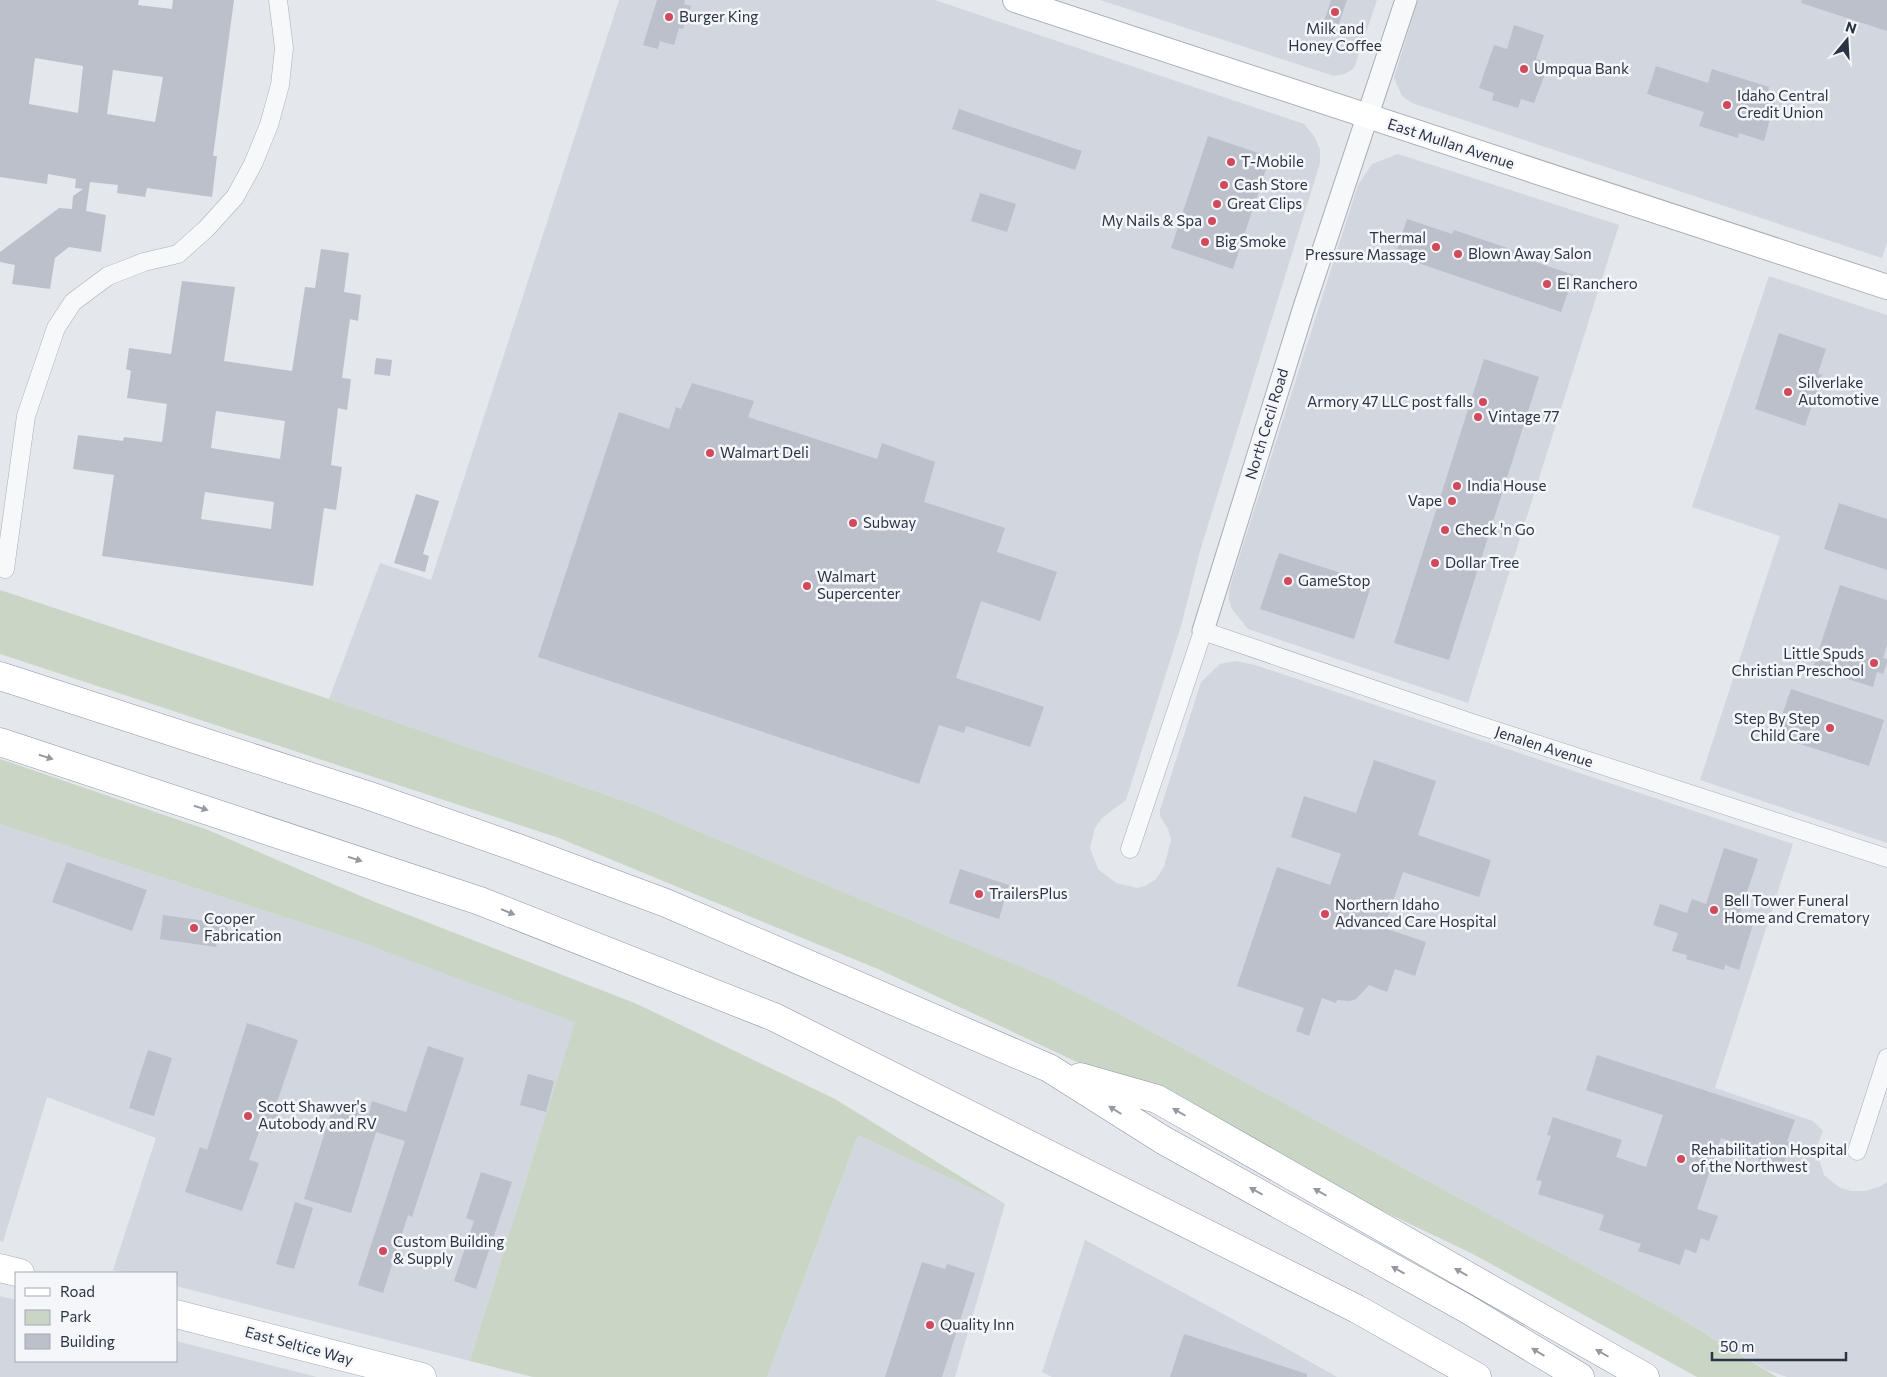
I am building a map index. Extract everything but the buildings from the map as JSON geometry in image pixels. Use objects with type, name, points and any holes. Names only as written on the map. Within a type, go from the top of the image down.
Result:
[{"type":"main road","name":"East Mullan Avenue","points":[[1015,0],[1887,287]]},
{"type":"main road","points":[[0,676],[367,795],[527,851],[666,903],[1049,1068],[1157,1099],[1645,1377]]},
{"type":"main road","points":[[0,742],[480,901],[774,1017],[1357,1309],[1476,1377]]},
{"type":"main road","points":[[1049,1068],[1163,1140],[1467,1309],[1580,1377]]},
{"type":"main road","points":[[0,1268],[16,1272]]},
{"type":"main road","points":[[1357,1309],[1450,1377]]},
{"type":"main road","name":"East Seltice Way","points":[[178,1315],[422,1377]]},
{"type":"street","points":[[6,569],[26,416],[56,328],[73,302],[108,276],[144,262],[178,254],[206,229],[235,197],[253,164],[269,125],[280,86],[284,48],[278,0]]},
{"type":"street","name":"North Cecil Road","points":[[1130,849],[1203,631],[1304,307],[1406,0]]},
{"type":"street","name":"Jenalen Avenue","points":[[1203,631],[1472,724],[1887,858]]},
{"type":"street","points":[[1857,1151],[1887,1058]]},
{"type":"shaded area","points":[[619,0],[935,0],[1304,124],[1314,136],[1320,149],[1320,163],[1200,551],[1181,626],[1126,800],[1102,818],[1095,828],[1090,848],[1098,869],[1116,883],[1137,888],[1145,886],[1156,879],[1164,867],[1171,840],[1168,829],[1160,816],[1160,810],[1201,682],[1220,664],[1235,661],[1255,665],[1793,844],[1715,1088],[1813,1121],[1823,1131],[1816,1149],[1824,1175],[1839,1187],[1851,1191],[1866,1191],[1887,1182],[1887,1377],[1787,1377],[1767,1370],[1675,1315],[1112,1010],[1048,978],[641,807],[329,699],[380,563],[431,580]]},
{"type":"shaded area","points":[[1100,0],[1377,0],[1354,68],[1345,74],[1334,76]]},
{"type":"shaded area","points":[[1418,0],[1887,0],[1887,242],[1882,258],[1412,103],[1402,96],[1394,78]]},
{"type":"shaded area","points":[[1398,154],[1619,225],[1468,703],[1248,629],[1232,609],[1229,600],[1229,589],[1358,185],[1372,164]]},
{"type":"shaded area","points":[[1769,276],[1887,315],[1887,843],[1700,780],[1780,536],[1692,507]]},
{"type":"shaded area","points":[[0,824],[363,943],[576,1020],[470,1361],[178,1287],[178,1272],[122,1272],[113,1270],[156,1138],[47,1097],[3,1242],[0,1241]]},
{"type":"shaded area","points":[[858,1135],[1005,1204],[955,1377],[767,1377]]},
{"type":"shaded area","points":[[1085,1240],[1337,1377],[1052,1377],[1042,1372]]},
{"type":"shaded area","points":[[0,1296],[15,1300],[15,1362],[178,1362],[178,1342],[317,1377],[0,1377]]},
{"type":"green space","points":[[0,590],[329,699],[641,807],[1048,978],[1112,1010],[1675,1315],[1777,1377],[1697,1377],[1471,1253],[1324,1183],[1210,1124],[878,969],[559,838],[0,654]]},
{"type":"green space","points":[[0,759],[208,830],[370,900],[637,1004],[835,1099],[1005,1204],[858,1135],[767,1377],[533,1377],[470,1361],[575,1022],[363,943],[0,824]]},
{"type":"place","name":"Milk and Honey Coffee","points":[[1335,12]]},
{"type":"place","name":"Burger King","points":[[669,17]]},
{"type":"place","name":"Umpqua Bank","points":[[1524,69]]},
{"type":"place","name":"Idaho Central Credit Union","points":[[1727,105]]},
{"type":"place","name":"T-Mobile","points":[[1231,162]]},
{"type":"place","name":"Cash Store","points":[[1224,185]]},
{"type":"place","name":"Great Clips","points":[[1217,204]]},
{"type":"place","name":"My Nails & Spa","points":[[1212,221]]},
{"type":"place","name":"Big Smoke","points":[[1205,242]]},
{"type":"place","name":"Thermal Pressure Massage","points":[[1436,247]]},
{"type":"place","name":"Blown Away Salon","points":[[1458,254]]},
{"type":"place","name":"El Ranchero","points":[[1547,284]]},
{"type":"place","name":"Silverlake Automotive","points":[[1788,392]]},
{"type":"place","name":"Armory 47 LLC post falls","points":[[1483,402]]},
{"type":"place","name":"Vintage 77","points":[[1478,417]]},
{"type":"place","name":"Walmart Deli","points":[[710,453]]},
{"type":"place","name":"India House","points":[[1457,486]]},
{"type":"place","name":"Vape","points":[[1452,501]]},
{"type":"place","name":"Subway","points":[[853,523]]},
{"type":"place","name":"Check 'n Go","points":[[1445,530]]},
{"type":"place","name":"Dollar Tree","points":[[1435,563]]},
{"type":"place","name":"GameStop","points":[[1288,581]]},
{"type":"place","name":"Walmart Supercenter","points":[[807,586]]},
{"type":"place","name":"Little Spuds Christian Preschool","points":[[1874,663]]},
{"type":"place","name":"Step By Step Child Care","points":[[1830,728]]},
{"type":"place","name":"TrailersPlus","points":[[979,894]]},
{"type":"place","name":"Bell Tower Funeral Home and Crematory","points":[[1714,910]]},
{"type":"place","name":"Northern Idaho Advanced Care Hospital","points":[[1325,914]]},
{"type":"place","name":"Cooper Fabrication","points":[[194,928]]},
{"type":"place","name":"Scott Shawver's Autobody and RV","points":[[248,1116]]},
{"type":"place","name":"Rehabilitation Hospital of the Northwest","points":[[1681,1159]]},
{"type":"place","name":"Custom Building & Supply","points":[[383,1251]]},
{"type":"place","name":"Quality Inn","points":[[930,1325]]}]
